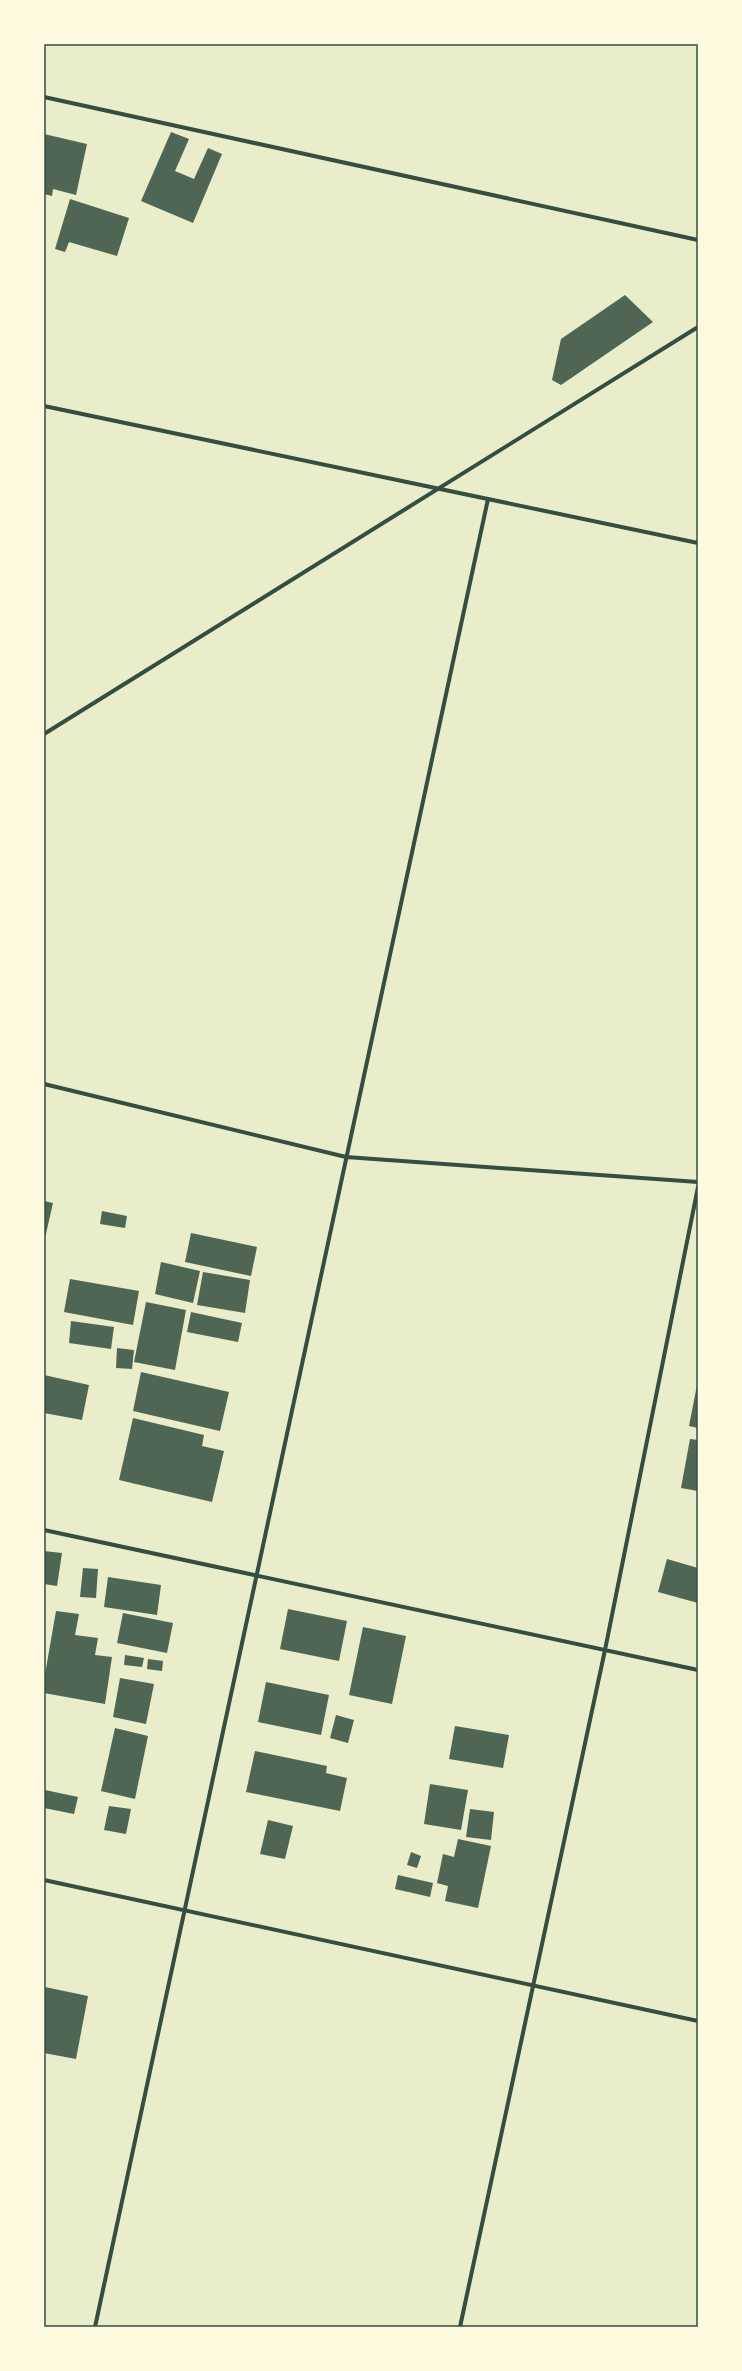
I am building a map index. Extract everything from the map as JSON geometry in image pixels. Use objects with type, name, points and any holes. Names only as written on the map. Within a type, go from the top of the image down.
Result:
[{"type":"street","points":[[44,97],[698,240]]},
{"type":"street","points":[[44,734],[698,327]]},
{"type":"street","points":[[44,406],[698,543]]},
{"type":"street","points":[[95,2327],[488,499]]},
{"type":"street","points":[[44,1084],[346,1157],[698,1182]]},
{"type":"street","points":[[460,2327],[605,1650],[698,1187]]},
{"type":"street","points":[[44,1530],[698,1670]]},
{"type":"street","points":[[44,1880],[698,2021]]},
{"type":"building","points":[[171,132],[189,139],[175,171],[194,179],[208,148],[222,154],[193,223],[141,201]]},
{"type":"building","points":[[44,134],[87,144],[76,195],[53,189],[52,196],[44,194]]},
{"type":"building","points":[[70,199],[129,218],[117,256],[69,242],[65,252],[55,249]]},
{"type":"building","points":[[625,295],[653,322],[561,385],[552,380],[561,339]]},
{"type":"building","points":[[44,1201],[53,1203],[45,1238],[44,1238]]},
{"type":"building","points":[[102,1211],[127,1216],[125,1228],[100,1224]]},
{"type":"building","points":[[191,1233],[257,1247],[251,1276],[185,1262]]},
{"type":"building","points":[[161,1262],[200,1271],[193,1303],[155,1294]]},
{"type":"building","points":[[203,1272],[250,1280],[245,1313],[197,1305]]},
{"type":"building","points":[[70,1279],[139,1291],[133,1325],[64,1312]]},
{"type":"building","points":[[146,1302],[186,1310],[175,1370],[134,1362]]},
{"type":"building","points":[[191,1312],[242,1323],[238,1342],[187,1332]]},
{"type":"building","points":[[71,1321],[114,1327],[111,1349],[69,1343]]},
{"type":"building","points":[[117,1348],[134,1350],[132,1369],[116,1368]]},
{"type":"building","points":[[141,1372],[229,1392],[220,1431],[133,1411]]},
{"type":"building","points":[[44,1375],[89,1385],[82,1420],[44,1413]]},
{"type":"building","points":[[698,1385],[698,1428],[689,1426]]},
{"type":"building","points":[[133,1418],[204,1435],[202,1446],[224,1451],[212,1502],[119,1480]]},
{"type":"building","points":[[690,1439],[698,1440],[698,1491],[681,1488]]},
{"type":"building","points":[[44,1551],[62,1553],[57,1586],[44,1584]]},
{"type":"building","points":[[667,1559],[698,1568],[698,1603],[658,1592]]},
{"type":"building","points":[[83,1568],[98,1569],[96,1598],[80,1597]]},
{"type":"building","points":[[108,1577],[161,1585],[157,1615],[104,1607]]},
{"type":"building","points":[[288,1609],[347,1621],[339,1661],[280,1649]]},
{"type":"building","points":[[56,1611],[79,1614],[75,1635],[98,1638],[95,1655],[112,1657],[105,1704],[44,1693],[44,1680]]},
{"type":"building","points":[[123,1613],[173,1623],[167,1653],[117,1643]]},
{"type":"building","points":[[363,1627],[406,1636],[392,1704],[349,1695]]},
{"type":"building","points":[[125,1655],[144,1658],[142,1667],[124,1665]]},
{"type":"building","points":[[148,1659],[163,1661],[162,1671],[147,1669]]},
{"type":"building","points":[[120,1678],[154,1684],[146,1724],[113,1717]]},
{"type":"building","points":[[266,1682],[329,1695],[321,1735],[258,1722]]},
{"type":"building","points":[[336,1715],[354,1720],[348,1743],[330,1738]]},
{"type":"building","points":[[455,1726],[509,1735],[503,1768],[449,1759]]},
{"type":"building","points":[[115,1728],[148,1736],[135,1799],[101,1791]]},
{"type":"building","points":[[255,1751],[327,1766],[326,1773],[347,1778],[340,1811],[246,1792]]},
{"type":"building","points":[[430,1784],[468,1790],[461,1830],[424,1824]]},
{"type":"building","points":[[45,1790],[78,1797],[74,1814],[44,1808]]},
{"type":"building","points":[[109,1806],[131,1809],[126,1834],[104,1830]]},
{"type":"building","points":[[470,1809],[494,1812],[491,1840],[466,1837]]},
{"type":"building","points":[[268,1820],[293,1826],[285,1859],[260,1854]]},
{"type":"building","points":[[458,1839],[491,1846],[478,1908],[445,1901],[448,1886],[437,1883],[443,1854],[454,1857]]},
{"type":"building","points":[[411,1852],[421,1856],[417,1868],[407,1865]]},
{"type":"building","points":[[398,1875],[433,1883],[430,1897],[395,1889]]},
{"type":"building","points":[[45,1987],[88,1996],[76,2059],[44,2053]]}]
